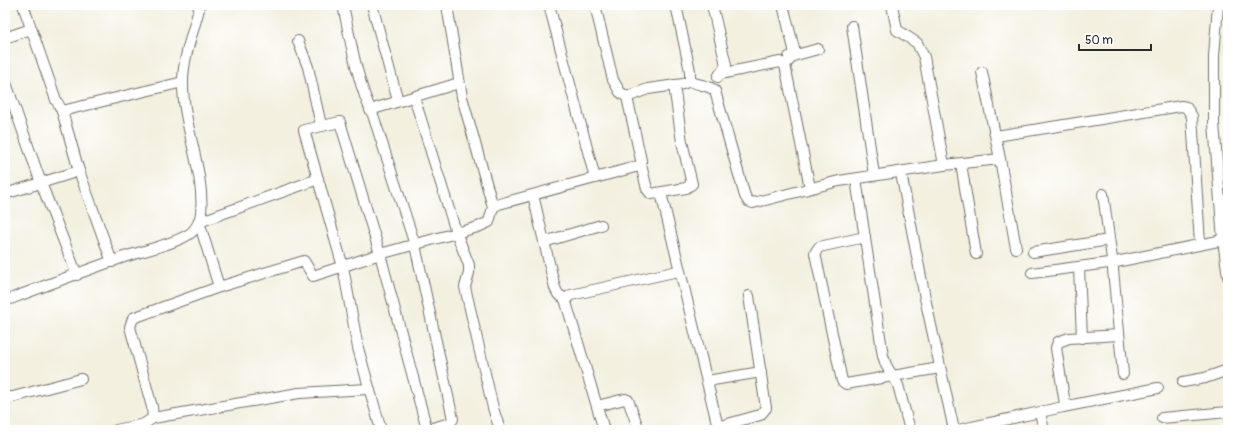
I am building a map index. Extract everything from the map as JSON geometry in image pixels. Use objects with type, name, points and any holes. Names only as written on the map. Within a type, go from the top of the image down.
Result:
[{"type":"street","points":[[22,5],[56,100],[62,111],[79,171],[112,262]]},
{"type":"street","points":[[5,301],[112,262],[184,238],[199,222],[201,213],[199,183],[185,107],[183,82],[185,61],[200,5]]},
{"type":"street","points":[[344,5],[348,33],[370,110],[414,245],[452,419],[448,427],[429,429],[426,426],[380,254],[340,122],[321,125],[304,130],[343,267],[358,348],[368,389],[381,430]]},
{"type":"street","points":[[372,5],[398,102]]},
{"type":"street","points":[[153,418],[152,407],[130,327],[130,321],[133,318],[219,287],[304,261],[314,276],[380,254],[486,224],[494,207],[462,98],[447,5]]},
{"type":"street","points":[[549,5],[596,178]]},
{"type":"street","points":[[595,5],[613,80],[620,92],[627,96],[648,89],[690,81],[696,85],[711,87],[715,91],[745,196],[748,201],[753,203],[810,188],[874,175],[902,173],[944,165],[1000,159]]},
{"type":"street","points":[[676,5],[690,70],[690,81]]},
{"type":"street","points":[[711,87],[726,65],[712,5]]},
{"type":"street","points":[[783,5],[794,43],[794,55]]},
{"type":"street","points":[[892,5],[897,30],[917,44],[924,57],[944,165]]},
{"type":"street","points":[[1218,5],[1214,63],[1214,123],[1223,166],[1223,240],[1228,277]]},
{"type":"street","points":[[852,26],[874,175]]},
{"type":"street","points":[[5,38],[31,29]]},
{"type":"street","points":[[298,41],[308,67],[321,125]]},
{"type":"street","points":[[720,74],[782,64],[794,55],[818,49]]},
{"type":"street","points":[[782,64],[810,188]]},
{"type":"street","points":[[982,72],[996,136],[1016,248]]},
{"type":"street","points":[[62,111],[183,82]]},
{"type":"street","points":[[6,83],[41,183],[77,275]]},
{"type":"street","points":[[370,110],[459,83]]},
{"type":"street","points":[[627,96],[648,192],[651,194],[661,194],[686,188],[692,184],[682,142],[674,85]]},
{"type":"street","points":[[414,96],[456,232],[469,265],[469,273],[465,287],[493,408],[500,430]]},
{"type":"street","points":[[996,136],[1180,106],[1186,107],[1192,116],[1206,243]]},
{"type":"street","points":[[961,164],[976,254]]},
{"type":"street","points":[[494,207],[533,195],[636,168],[641,165]]},
{"type":"street","points":[[5,194],[79,171]]},
{"type":"street","points":[[902,173],[925,298],[954,430]]},
{"type":"street","points":[[199,222],[318,179]]},
{"type":"street","points":[[856,179],[883,356],[891,375],[898,385],[910,430]]},
{"type":"street","points":[[661,194],[678,271],[718,427]]},
{"type":"street","points":[[1103,194],[1112,262],[1123,374]]},
{"type":"street","points":[[533,195],[555,288],[558,294],[565,300],[604,430]]},
{"type":"street","points":[[199,222],[219,287]]},
{"type":"street","points":[[544,242],[601,225]]},
{"type":"street","points":[[865,237],[819,247],[815,253],[842,382],[846,384],[891,375],[902,375],[940,368]]},
{"type":"street","points":[[1033,252],[1109,240]]},
{"type":"street","points":[[1032,273],[1112,262],[1223,240]]},
{"type":"street","points":[[1078,267],[1082,338]]},
{"type":"street","points":[[565,300],[571,296],[678,271]]},
{"type":"street","points":[[706,430],[764,412],[766,408],[749,296]]},
{"type":"street","points":[[1063,407],[1065,404],[1056,348],[1058,342],[1062,340],[1119,335]]},
{"type":"street","points":[[1183,382],[1205,378],[1228,370]]},
{"type":"street","points":[[707,381],[761,372]]},
{"type":"street","points":[[5,397],[13,397],[81,379]]},
{"type":"street","points":[[958,430],[1158,388]]},
{"type":"street","points":[[116,430],[144,424],[153,418],[298,392],[368,389]]},
{"type":"street","points":[[598,406],[625,399],[628,400],[638,430]]},
{"type":"street","points":[[1162,418],[1228,412]]},
{"type":"street","points":[[1040,413],[1044,430]]}]
